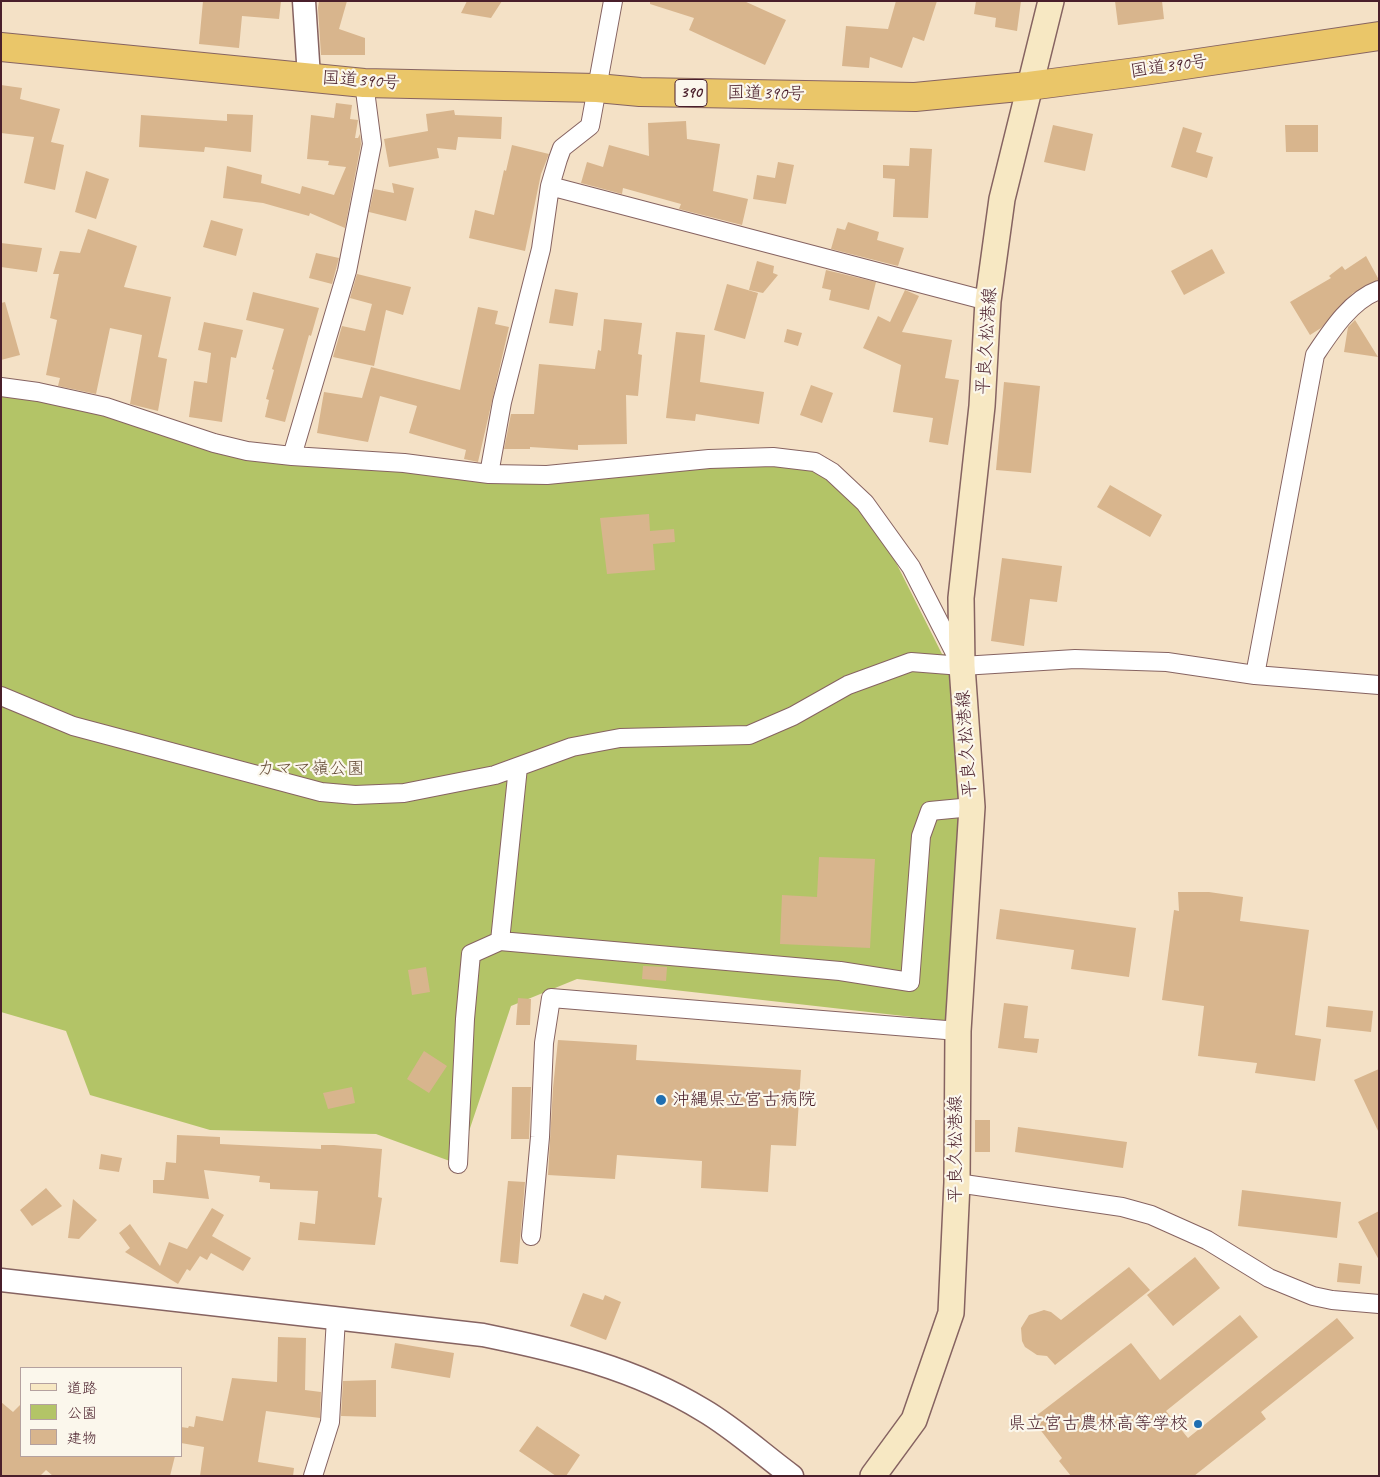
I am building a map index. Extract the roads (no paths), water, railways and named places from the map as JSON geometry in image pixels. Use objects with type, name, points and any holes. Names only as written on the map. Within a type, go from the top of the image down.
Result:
[{"type":"highway","name":"国道390号","points":[[1,46],[364,83],[596,88],[640,92],[915,96],[1029,86],[1379,36]]},
{"type":"main road","name":"平良久松港線","points":[[873,1476],[914,1420],[951,1313],[957,1183],[958,1031],[972,807],[962,666],[960,598],[982,406],[988,301],[1002,199],[1052,1]]},
{"type":"street","points":[[304,1],[309,77]]},
{"type":"street","points":[[489,474],[502,402],[541,249],[550,186],[562,148],[590,126],[613,1]]},
{"type":"street","points":[[292,456],[346,270],[372,144],[364,83]]},
{"type":"street","points":[[550,186],[988,301]]},
{"type":"street","points":[[1255,675],[1315,355],[1334,327],[1360,301],[1379,290]]},
{"type":"street","points":[[1,387],[38,392],[106,407],[239,449],[292,456],[404,463],[489,474],[547,475],[709,459],[773,457],[815,462],[832,472],[865,503],[912,567],[962,666]]},
{"type":"street","points":[[1,696],[73,726],[321,792],[356,795],[404,793],[495,775],[572,747],[620,738],[749,735],[792,716],[848,685],[911,662],[962,666],[1075,659],[1167,662],[1255,675],[1379,685]]},
{"type":"street","points":[[500,941],[518,767]]},
{"type":"street","points":[[458,1164],[465,1020],[471,954],[500,941],[831,970],[910,982],[921,836],[930,810],[972,807]]},
{"type":"street","points":[[531,1236],[540,1137],[544,1043],[551,998],[958,1031]]},
{"type":"street","points":[[957,1183],[1122,1207],[1151,1215],[1207,1240],[1269,1278],[1313,1296],[1332,1300],[1379,1304]]},
{"type":"street","points":[[1,1280],[483,1335],[555,1350],[624,1371],[703,1410],[792,1476]]},
{"type":"street","points":[[313,1476],[330,1422],[336,1318]]},
{"type":"place","name":"沖縄県立宮古病院","points":[[661,1100]]},
{"type":"place","name":"県立宮古農林高等学校","points":[[1198,1424]]},
{"type":"park label","name":"カママ嶺公園","points":[[311,769]]}]
